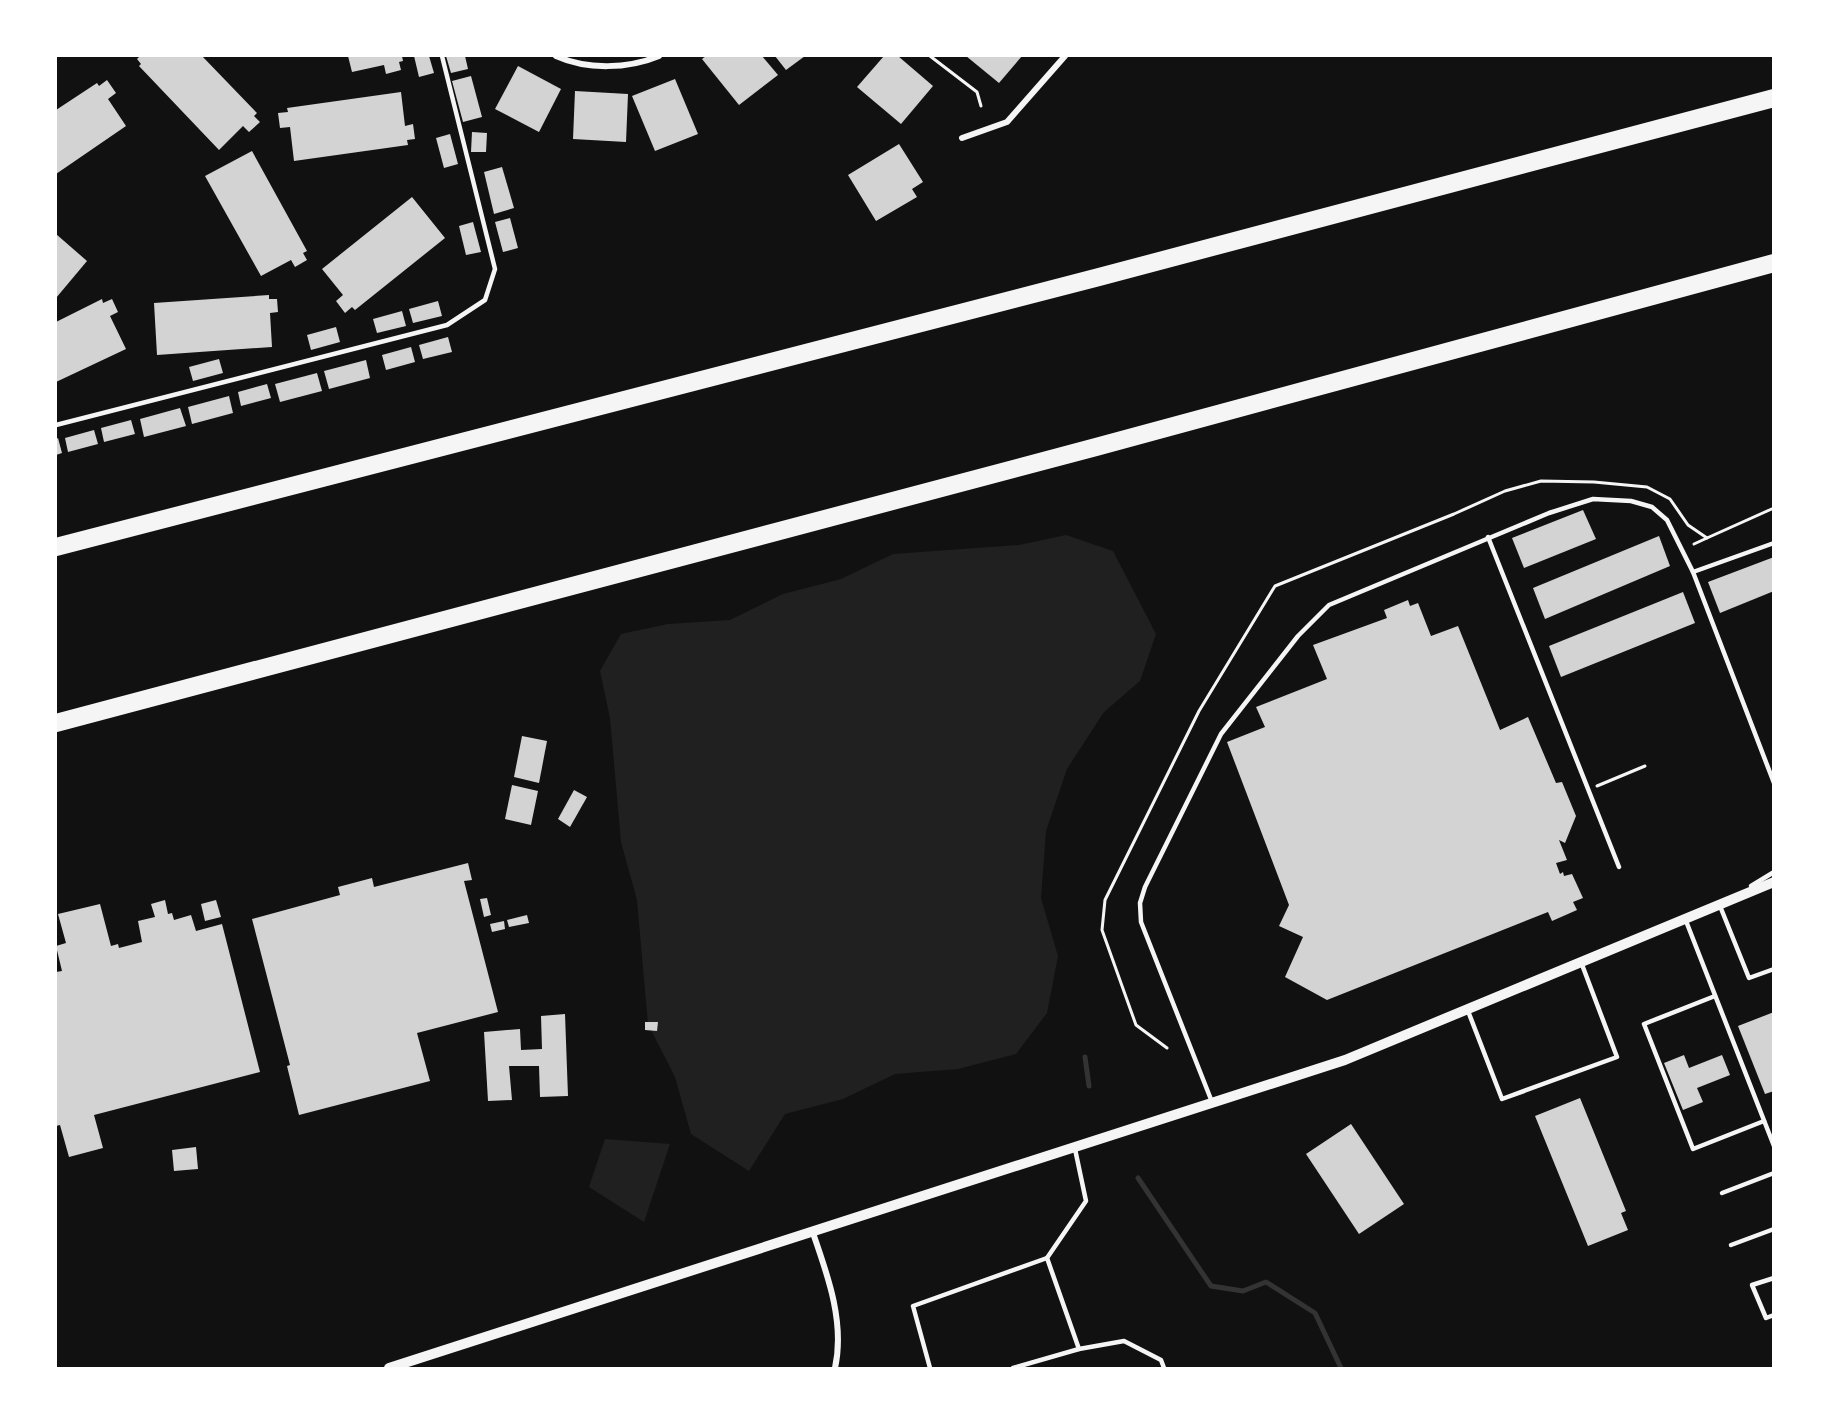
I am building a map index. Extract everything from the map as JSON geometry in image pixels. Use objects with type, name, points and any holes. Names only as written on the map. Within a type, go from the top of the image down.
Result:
[{"type":"highway","points":[[56,547],[1099,277],[1773,98]]},
{"type":"highway","points":[[56,723],[1096,447],[1773,263]]},
{"type":"street","points":[[556,56],[570,62],[602,66],[639,64],[659,56]]},
{"type":"street","points":[[962,138],[1007,122],[1065,56]]},
{"type":"street","points":[[389,1368],[1345,1060],[1773,882]]},
{"type":"street","points":[[813,1233],[826,1269],[837,1317],[835,1368]]},
{"type":"lane","points":[[56,424],[447,325],[485,300],[495,269],[442,56]]},
{"type":"lane","points":[[1213,1104],[1141,922],[1140,903],[1145,887],[1221,734],[1298,636],[1329,605],[1488,537],[1549,513],[1593,499],[1632,501],[1652,507],[1667,520],[1693,572],[1773,783]]},
{"type":"lane","points":[[1488,537],[1619,867]]},
{"type":"lane","points":[[1693,572],[1773,543]]},
{"type":"lane","points":[[1773,872],[1719,904],[1749,978],[1773,969]]},
{"type":"lane","points":[[1684,918],[1773,1146]]},
{"type":"lane","points":[[1467,1010],[1502,1099],[1617,1057],[1581,962]]},
{"type":"lane","points":[[1715,996],[1644,1024],[1689,1139],[1693,1149],[1764,1121]]},
{"type":"lane","points":[[930,1368],[914,1306],[1047,1258],[1086,1201],[1074,1148]]},
{"type":"lane","points":[[1722,1193],[1773,1173]]},
{"type":"lane","points":[[1731,1245],[1773,1229]]},
{"type":"lane","points":[[1047,1258],[1080,1349]]},
{"type":"lane","points":[[1773,1278],[1752,1285],[1766,1318],[1773,1315]]},
{"type":"lane","points":[[1013,1368],[1080,1349],[1124,1341],[1161,1360],[1164,1368]]},
{"type":"path","points":[[930,56],[977,92],[981,106]]},
{"type":"path","points":[[1694,544],[1707,538]]},
{"type":"path","points":[[1593,787],[1645,766]]},
{"type":"shaded area","points":[[1066,535],[1113,551],[1156,634],[1140,681],[1104,712],[1067,769],[1046,831],[1041,898],[1058,956],[1047,1013],[1016,1054],[958,1069],[895,1074],[843,1099],[785,1114],[749,1171],[691,1134],[675,1077],[648,1024],[637,900],[621,842],[610,718],[600,671],[621,634],[668,624],[730,620],[783,594],[841,579],[893,554],[1019,545]]},
{"type":"shaded area","points":[[605,1139],[670,1144],[644,1222],[589,1187]]},
{"type":"building","points":[[140,56],[202,56],[257,113],[254,116],[260,122],[249,132],[243,126],[219,150],[139,66],[141,64],[137,59]]},
{"type":"building","points":[[348,56],[402,56],[403,61],[399,62],[401,70],[386,74],[384,65],[352,72]]},
{"type":"building","points":[[414,56],[429,56],[434,73],[419,77]]},
{"type":"building","points":[[446,56],[465,56],[468,69],[451,73]]},
{"type":"building","points":[[706,56],[762,56],[778,75],[739,105],[702,59]]},
{"type":"building","points":[[775,56],[805,56],[786,70]]},
{"type":"building","points":[[884,56],[898,56],[933,86],[901,124],[857,87]]},
{"type":"building","points":[[966,56],[1022,56],[999,83]]},
{"type":"building","points":[[518,66],[561,89],[539,132],[495,109]]},
{"type":"building","points":[[471,76],[482,117],[463,122],[452,81]]},
{"type":"building","points":[[675,79],[698,134],[655,151],[632,96]]},
{"type":"building","points":[[107,80],[116,93],[108,99],[126,126],[56,174],[56,110],[97,83],[99,86]]},
{"type":"building","points":[[575,91],[628,94],[626,142],[573,139]]},
{"type":"building","points":[[401,92],[405,126],[413,124],[415,139],[407,140],[408,145],[294,161],[290,127],[280,128],[278,113],[288,112],[287,108]]},
{"type":"building","points":[[472,132],[487,133],[486,152],[471,152]]},
{"type":"building","points":[[450,134],[458,164],[444,168],[436,138]]},
{"type":"building","points":[[899,144],[923,182],[912,189],[917,197],[876,221],[848,175]]},
{"type":"building","points":[[252,151],[307,251],[303,253],[307,260],[295,267],[291,260],[261,276],[205,176]]},
{"type":"building","points":[[502,167],[514,208],[494,214],[484,172]]},
{"type":"building","points":[[412,197],[445,238],[355,310],[352,307],[345,313],[336,301],[343,295],[322,269]]},
{"type":"building","points":[[510,218],[518,248],[503,252],[495,222]]},
{"type":"building","points":[[473,222],[481,252],[466,255],[459,226]]},
{"type":"building","points":[[56,234],[87,261],[56,298]]},
{"type":"building","points":[[269,295],[269,299],[277,299],[278,312],[270,313],[272,347],[157,355],[154,303]]},
{"type":"building","points":[[102,299],[103,303],[112,299],[118,312],[110,316],[126,349],[56,382],[56,322]]},
{"type":"building","points":[[438,301],[442,316],[413,323],[409,309]]},
{"type":"building","points":[[402,311],[406,326],[377,333],[373,319]]},
{"type":"building","points":[[336,327],[340,342],[311,350],[307,335]]},
{"type":"building","points":[[448,337],[452,352],[423,359],[419,345]]},
{"type":"building","points":[[411,347],[415,362],[386,370],[382,355]]},
{"type":"building","points":[[219,359],[223,373],[193,381],[189,367]]},
{"type":"building","points":[[366,360],[370,378],[329,389],[324,371]]},
{"type":"building","points":[[317,373],[322,391],[280,402],[275,384]]},
{"type":"building","points":[[267,384],[271,398],[241,406],[238,392]]},
{"type":"building","points":[[229,396],[233,413],[192,424],[188,407]]},
{"type":"building","points":[[180,408],[186,426],[144,437],[140,419]]},
{"type":"building","points":[[131,420],[135,434],[104,442],[101,428]]},
{"type":"building","points":[[94,430],[98,444],[68,452],[65,438]]},
{"type":"building","points":[[58,438],[62,453],[56,455],[56,439]]},
{"type":"building","points":[[1583,510],[1596,539],[1524,568],[1512,538]]},
{"type":"building","points":[[1659,536],[1670,566],[1545,619],[1533,588]]},
{"type":"building","points":[[1774,557],[1774,591],[1720,613],[1708,582]]},
{"type":"building","points":[[1683,592],[1695,623],[1561,677],[1549,646]]},
{"type":"building","points":[[1408,600],[1410,606],[1418,603],[1431,636],[1458,626],[1500,730],[1528,717],[1556,783],[1562,782],[1576,816],[1565,843],[1559,840],[1567,860],[1556,863],[1560,874],[1563,872],[1564,876],[1572,874],[1583,898],[1573,902],[1577,910],[1552,921],[1548,912],[1327,1000],[1285,977],[1303,937],[1279,926],[1289,905],[1227,742],[1265,727],[1256,707],[1327,679],[1313,645],[1387,618],[1384,610]]},
{"type":"building","points":[[522,736],[547,741],[539,783],[514,777]]},
{"type":"building","points":[[512,785],[538,791],[531,825],[505,819]]},
{"type":"building","points":[[574,790],[587,797],[570,827],[558,819]]},
{"type":"building","points":[[468,863],[472,880],[464,881],[498,1012],[417,1033],[430,1081],[299,1115],[287,1066],[290,1065],[252,919],[340,895],[338,887],[372,878],[374,887]]},
{"type":"building","points":[[487,898],[491,915],[484,917],[480,899]]},
{"type":"building","points":[[165,900],[168,914],[172,913],[174,920],[191,915],[196,931],[222,924],[260,1072],[94,1115],[103,1148],[69,1157],[60,1125],[56,1126],[56,972],[62,971],[56,946],[66,943],[58,914],[100,904],[111,946],[118,944],[119,948],[142,942],[138,921],[155,917],[151,904]]},
{"type":"building","points":[[216,900],[221,917],[205,921],[201,904]]},
{"type":"building","points":[[527,915],[529,923],[509,927],[507,920]]},
{"type":"building","points":[[504,921],[505,929],[492,932],[490,924]]},
{"type":"building","points":[[1774,1012],[1774,1091],[1765,1094],[1738,1026]]},
{"type":"building","points":[[565,1014],[568,1096],[540,1097],[539,1066],[509,1066],[512,1100],[488,1101],[484,1032],[520,1029],[521,1050],[542,1049],[541,1016]]},
{"type":"building","points":[[645,1022],[658,1022],[657,1031],[645,1030]]},
{"type":"building","points":[[1684,1055],[1689,1068],[1722,1055],[1730,1075],[1697,1088],[1703,1102],[1683,1110],[1664,1063]]},
{"type":"building","points":[[1580,1098],[1626,1211],[1621,1213],[1628,1230],[1588,1246],[1535,1116]]},
{"type":"building","points":[[1351,1124],[1404,1204],[1359,1234],[1306,1154]]},
{"type":"building","points":[[196,1147],[198,1169],[174,1171],[172,1150]]},
{"type":"waterway","points":[[1085,1057],[1089,1086]]},
{"type":"waterway","points":[[1138,1178],[1211,1286],[1243,1291],[1266,1282],[1315,1313],[1341,1368]]}]
